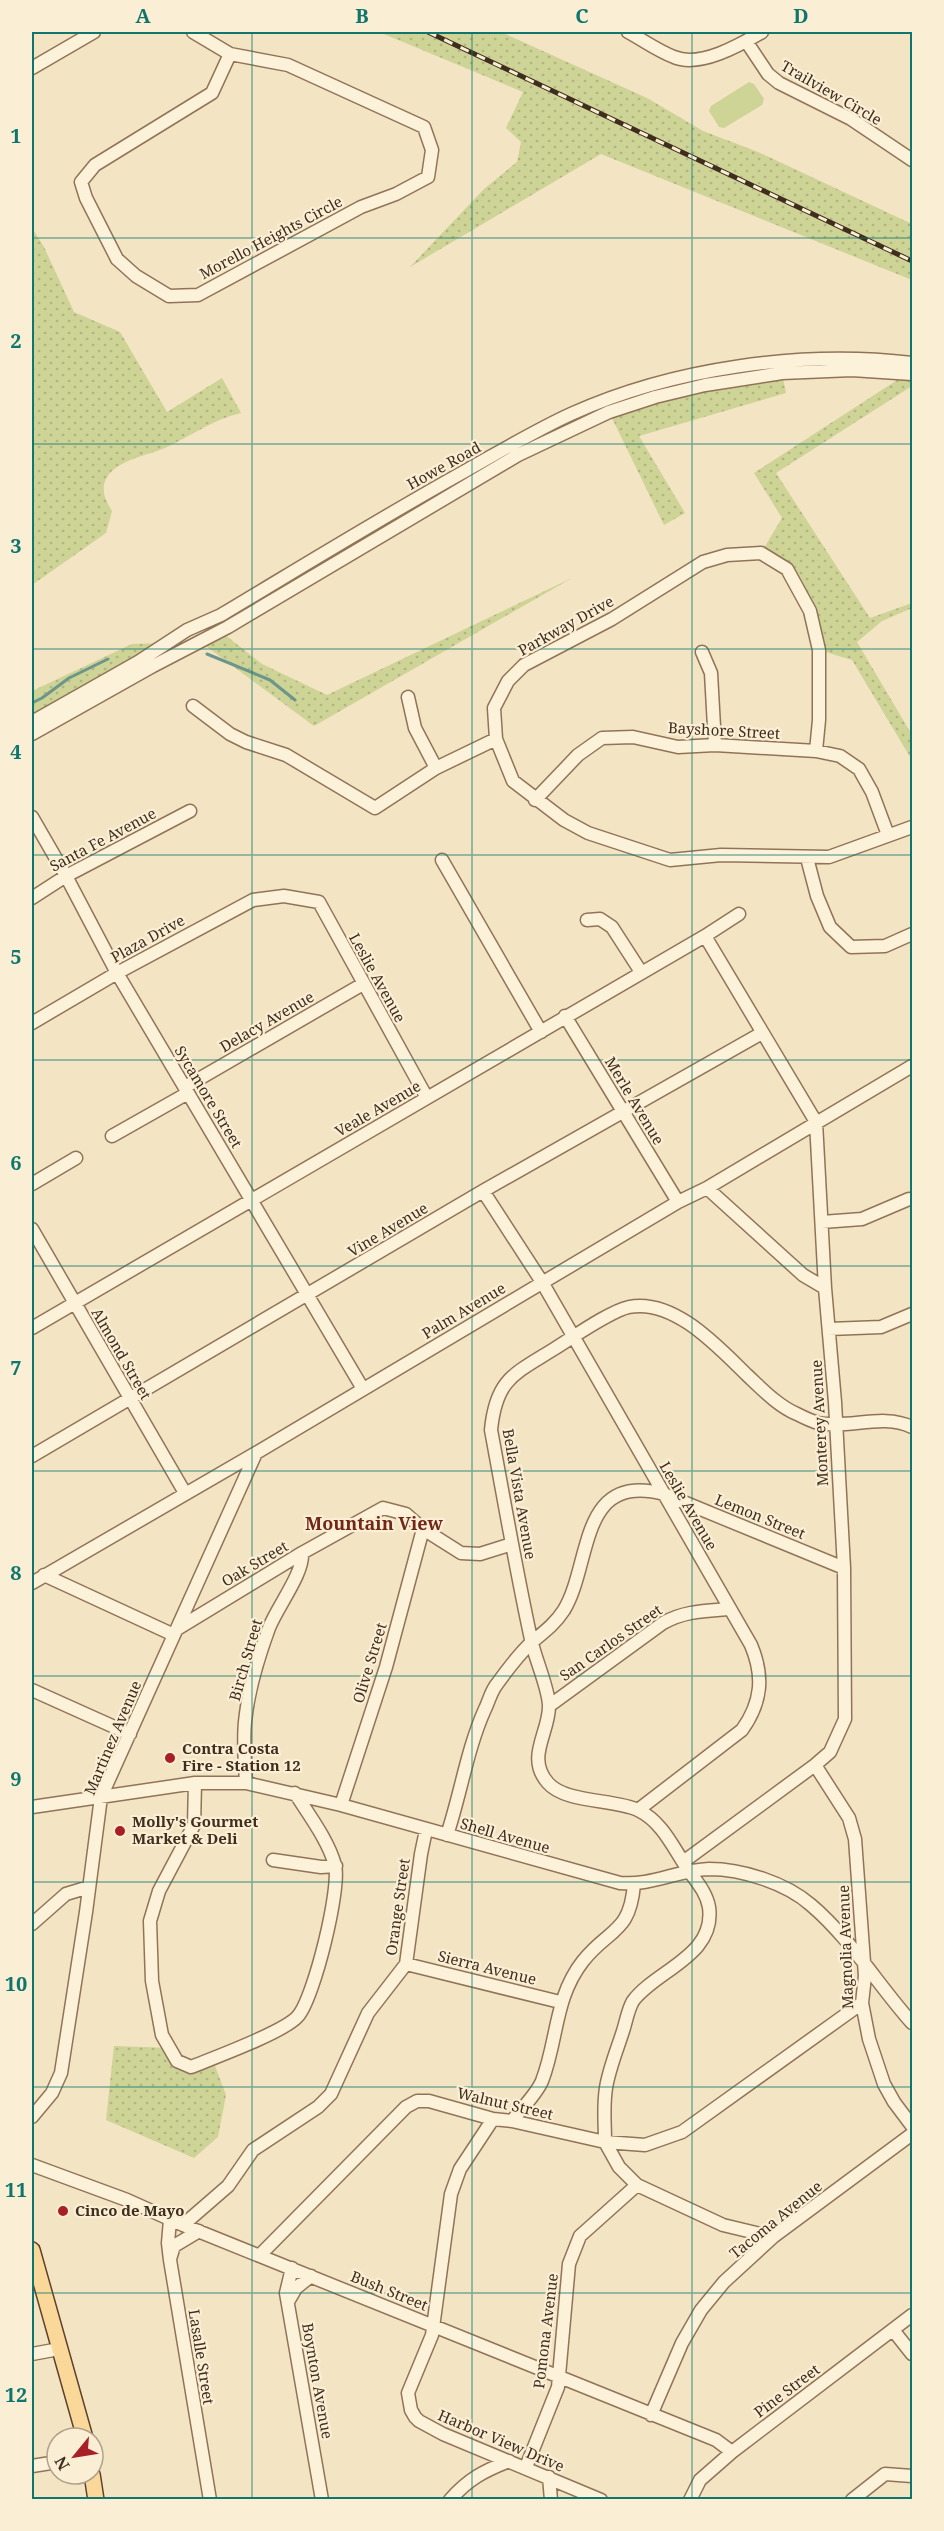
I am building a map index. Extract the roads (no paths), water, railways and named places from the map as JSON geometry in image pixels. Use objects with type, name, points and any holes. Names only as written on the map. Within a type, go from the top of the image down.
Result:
[{"type":"main road","points":[[32,2250],[81,2426]]},
{"type":"street","points":[[32,68],[94,32]]},
{"type":"street","points":[[193,32],[230,54]]},
{"type":"street","points":[[628,32],[675,58],[705,59],[762,32]]},
{"type":"street","name":"Trailview Circle","points":[[746,41],[768,74],[779,83],[851,119],[912,160]]},
{"type":"street","name":"Morello Heights Circle","points":[[230,54],[288,65],[424,127],[432,150],[428,177],[396,194],[361,207],[198,295],[169,296],[136,276],[117,259],[86,198],[81,182],[95,165],[212,93],[230,54]]},
{"type":"street","name":"Howe Road","points":[[32,722],[188,630],[221,615],[429,491],[571,414],[654,385],[736,367],[814,360],[884,360],[912,363]]},
{"type":"street","name":"Howe Road","points":[[32,734],[228,627],[518,454],[609,411],[705,385],[782,373],[852,369],[912,374]]},
{"type":"street","name":"Parkway Drive","points":[[816,751],[819,720],[819,650],[810,611],[787,569],[761,553],[727,555],[703,562],[612,619],[524,665],[508,681],[494,708],[496,739],[513,781],[535,800],[588,833],[670,860],[721,855],[830,857],[912,827]]},
{"type":"street","points":[[702,652],[711,673],[715,745]]},
{"type":"street","points":[[408,697],[415,728],[436,768]]},
{"type":"street","points":[[193,706],[230,734],[246,742],[286,755],[375,808],[436,768],[496,739]]},
{"type":"street","name":"Bayshore Street","points":[[535,800],[578,755],[602,738],[633,737],[678,747],[715,745],[816,751],[840,756],[859,769],[872,792],[888,835]]},
{"type":"street","name":"Santa Fe Avenue","points":[[32,898],[66,876],[190,811]]},
{"type":"street","name":"Sycamore Street","points":[[32,817],[117,973],[309,1294],[363,1389]]},
{"type":"street","points":[[807,858],[817,896],[830,927],[851,947],[885,946],[912,934]]},
{"type":"street","points":[[442,860],[540,1032]]},
{"type":"street","name":"Plaza Drive","points":[[32,1023],[117,973],[253,900],[284,896]]},
{"type":"street","name":"Leslie Avenue","points":[[284,896],[319,902],[427,1098]]},
{"type":"street","name":"Veale Avenue","points":[[32,1328],[705,936],[739,914]]},
{"type":"street","points":[[587,920],[600,919],[612,927],[641,972]]},
{"type":"street","name":"Monterey Avenue","points":[[687,1866],[815,1766],[830,1752],[845,1719],[844,1568],[835,1424],[836,1402],[825,1288],[816,1122],[705,936]]},
{"type":"street","name":"Delacy Avenue","points":[[112,1136],[363,984]]},
{"type":"street","name":"Merle Avenue","points":[[565,1016],[678,1202]]},
{"type":"street","name":"Vine Avenue","points":[[32,1456],[483,1191],[762,1033]]},
{"type":"street","name":"Palm Avenue","points":[[32,1583],[912,1066]]},
{"type":"street","points":[[32,1184],[76,1158]]},
{"type":"street","points":[[707,1188],[803,1275],[825,1288]]},
{"type":"street","name":"Leslie Avenue","points":[[483,1191],[542,1282],[729,1609],[752,1645],[758,1662],[761,1685],[752,1715],[742,1730],[639,1810]]},
{"type":"street","points":[[822,1222],[862,1219],[909,1199]]},
{"type":"street","name":"Almond Street","points":[[32,1229],[185,1493]]},
{"type":"street","name":"Bella Vista Avenue","points":[[605,2142],[606,2086],[632,2004],[646,1987],[697,1948],[708,1925],[709,1906],[697,1878],[665,1833],[639,1810],[564,1792],[546,1782],[540,1767],[538,1752],[549,1706],[532,1643],[491,1430],[493,1410],[498,1394],[514,1373],[573,1337],[631,1307],[654,1308],[667,1311],[710,1340],[765,1392],[794,1413],[818,1423],[892,1420],[912,1427]]},
{"type":"street","points":[[829,1329],[882,1327],[912,1314]]},
{"type":"street","name":"Martinez Avenue","points":[[32,2117],[52,2093],[61,2073],[101,1797],[256,1453]]},
{"type":"street","points":[[447,1835],[466,1762],[481,1717],[495,1686],[532,1643],[546,1633],[563,1611],[570,1597],[589,1529],[608,1504],[620,1495],[635,1489],[647,1489],[664,1494]]},
{"type":"street","name":"Lemon Street","points":[[664,1494],[844,1568]]},
{"type":"street","name":"Oak Street","points":[[175,1632],[302,1553],[382,1508],[406,1514],[423,1529],[461,1553],[480,1554],[512,1544]]},
{"type":"street","name":"Olive Street","points":[[341,1805],[386,1667],[423,1529]]},
{"type":"street","name":"Birch Street","points":[[246,1783],[245,1723],[250,1692],[269,1627],[298,1572],[303,1560],[302,1553]]},
{"type":"street","points":[[44,1575],[175,1632]]},
{"type":"street","name":"San Carlos Street","points":[[549,1706],[675,1616],[691,1612],[729,1609]]},
{"type":"street","points":[[32,1690],[130,1734]]},
{"type":"street","name":"Magnolia Avenue","points":[[815,1766],[849,1818],[855,1839],[864,1965],[862,2003],[869,2039],[884,2084],[912,2126]]},
{"type":"street","points":[[195,1783],[194,1825],[159,1891],[150,1921],[152,1981],[162,2035],[177,2061],[191,2067],[284,2026],[299,2015],[310,1992],[336,1899],[336,1866],[323,1839],[295,1793]]},
{"type":"street","name":"Shell Avenue","points":[[32,1807],[195,1783],[246,1783],[341,1805],[620,1883],[645,1884],[687,1866],[747,1874],[789,1891],[810,1904],[832,1925],[912,2023]]},
{"type":"street","name":"Orange Street","points":[[183,2225],[228,2186],[253,2150],[318,2107],[331,2094],[368,2013],[406,1964],[426,1830]]},
{"type":"street","points":[[273,1860],[321,1868],[336,1866]]},
{"type":"street","points":[[512,2121],[541,2083],[555,2034],[560,2002],[583,1961],[623,1923],[631,1910],[634,1884]]},
{"type":"street","points":[[32,1924],[66,1894],[89,1887]]},
{"type":"street","name":"Sierra Avenue","points":[[406,1964],[560,2002]]},
{"type":"street","points":[[605,2142],[645,2145],[682,2132],[862,2003]]},
{"type":"street","name":"Walnut Street","points":[[260,2255],[406,2107],[417,2101],[429,2101],[493,2119],[512,2121],[605,2142]]},
{"type":"street","points":[[434,2325],[452,2194],[460,2169],[493,2119]]},
{"type":"street","name":"Tacoma Avenue","points":[[651,2415],[682,2343],[701,2310],[724,2282],[774,2237],[912,2134]]},
{"type":"street","points":[[605,2142],[619,2167],[637,2185],[723,2225],[774,2237]]},
{"type":"street","name":"Bush Street","points":[[32,2165],[128,2200],[183,2225],[716,2440],[732,2452]]},
{"type":"street","name":"Pomona Avenue","points":[[526,2467],[558,2387],[569,2264],[580,2236],[637,2185]]},
{"type":"street","name":"Lasalle Street","points":[[171,2220],[168,2243],[170,2260],[210,2499]]},
{"type":"street","points":[[170,2260],[174,2246],[199,2231]]},
{"type":"street","name":"Boynton Avenue","points":[[292,2268],[286,2292],[322,2499]]},
{"type":"street","points":[[288,2301],[296,2288],[311,2276]]},
{"type":"street","name":"Pine Street","points":[[690,2499],[700,2480],[732,2452],[912,2315]]},
{"type":"street","name":"Harbor View Drive","points":[[434,2325],[408,2393],[411,2410],[418,2421],[601,2499]]},
{"type":"street","points":[[893,2330],[912,2354]]},
{"type":"street","points":[[32,2354],[59,2349]]},
{"type":"street","points":[[450,2499],[464,2483],[509,2461]]},
{"type":"street","points":[[852,2499],[885,2474],[912,2476]]},
{"type":"street","points":[[549,2477],[551,2499]]},
{"type":"waterway","points":[[207,654],[270,680],[295,700]]},
{"type":"waterway","points":[[32,703],[69,678],[108,659]]},
{"type":"railway","points":[[428,32],[912,261]]},
{"type":"place","name":"Contra Costa Fire - Station 12","points":[[170,1758]]},
{"type":"place","name":"Molly's Gourmet Market & Deli","points":[[120,1831]]},
{"type":"place","name":"Cinco de Mayo","points":[[63,2211]]},
{"type":"district","name":"Mountain View","points":[[374,1524]]}]
